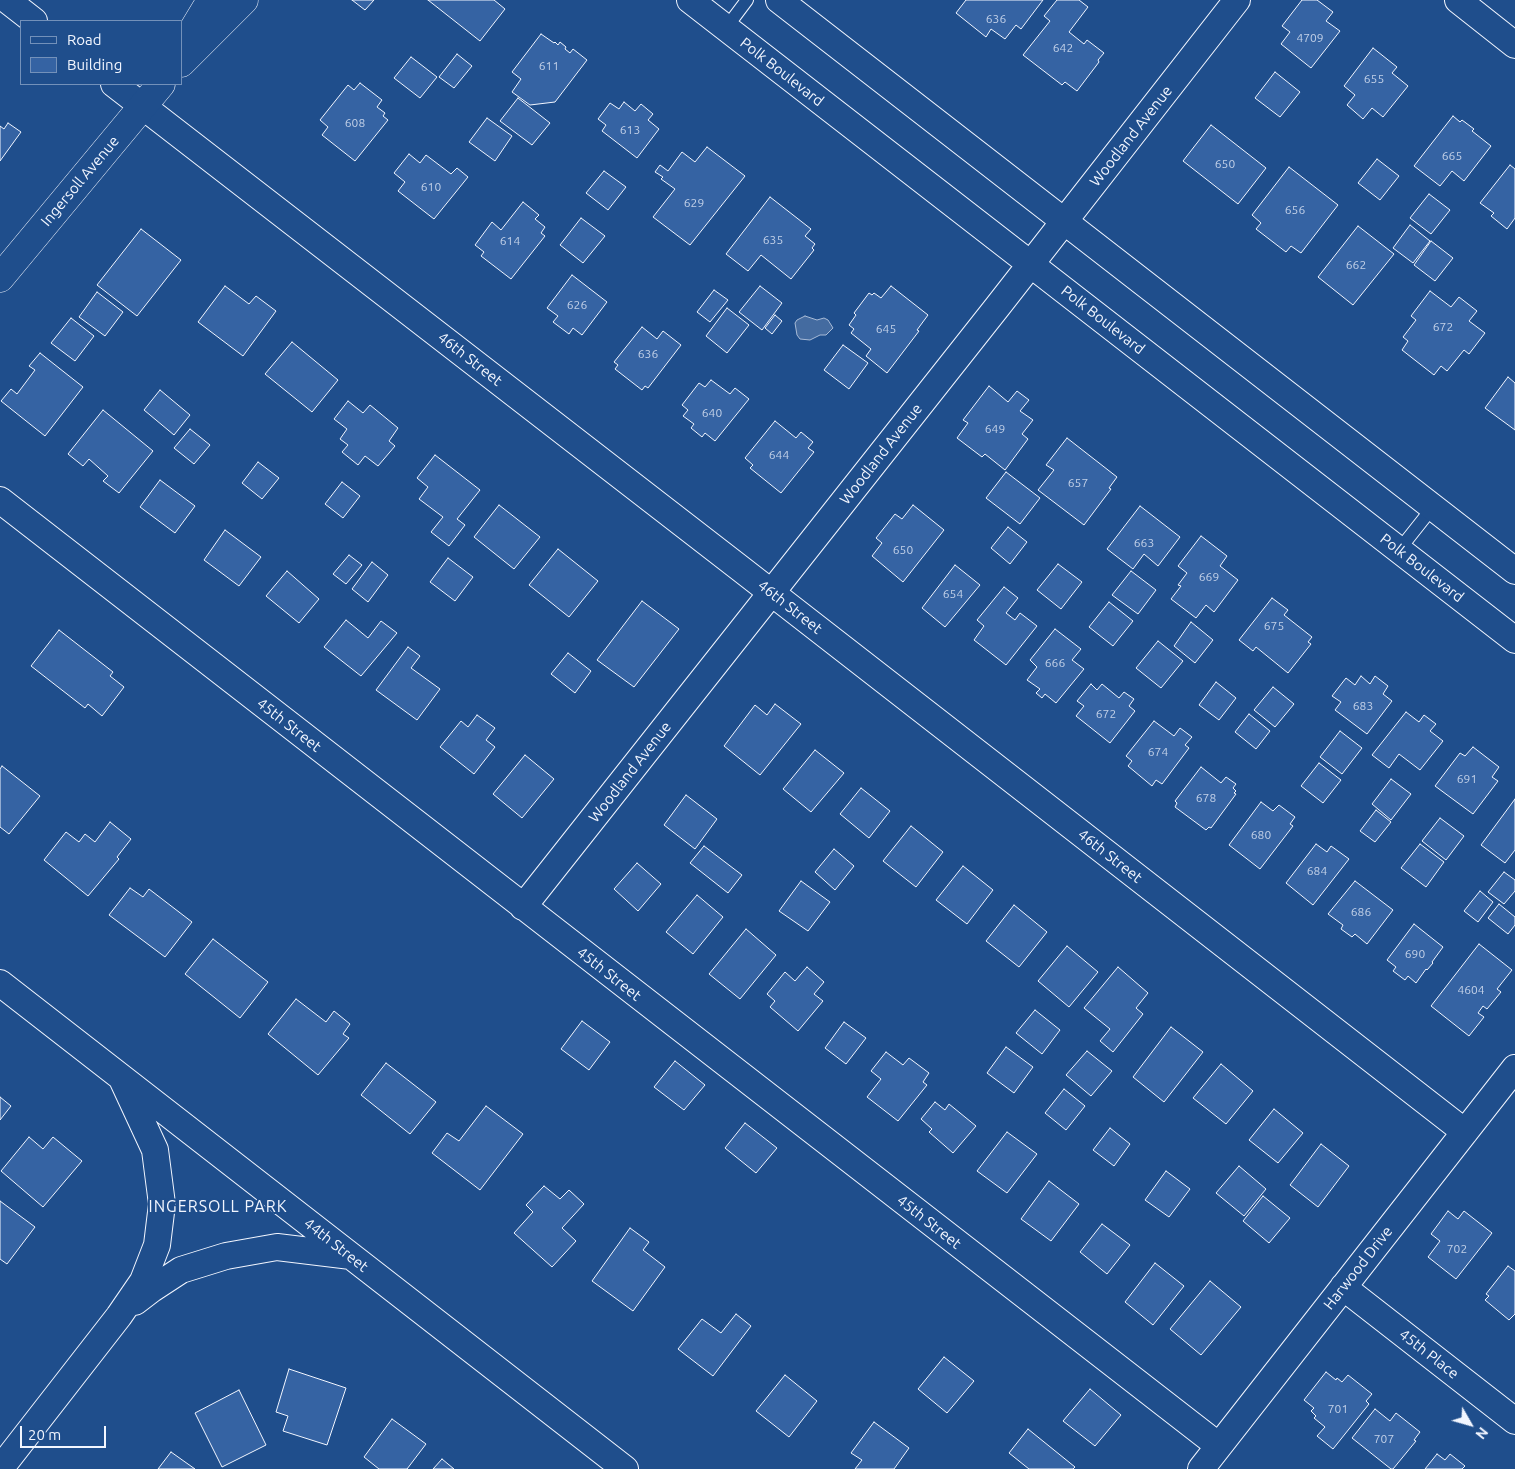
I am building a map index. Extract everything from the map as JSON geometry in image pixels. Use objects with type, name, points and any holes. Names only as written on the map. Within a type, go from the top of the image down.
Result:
[{"type":"main road","points":[[182,48],[211,0]]},
{"type":"main road","points":[[182,62],[244,0]]},
{"type":"main road","name":"Ingersoll Avenue","points":[[0,278],[159,85]]},
{"type":"street","points":[[7,0],[33,20]]},
{"type":"street","name":"Polk Boulevard","points":[[690,0],[1515,640]]},
{"type":"street","points":[[779,0],[1515,571]]},
{"type":"street","name":"Woodland Avenue","points":[[523,907],[1237,0]]},
{"type":"street","points":[[1458,0],[1515,45]]},
{"type":"street","name":"46th Street","points":[[115,85],[772,592],[1465,1132]]},
{"type":"street","name":"45th Street","points":[[0,500],[1219,1446]]},
{"type":"street","name":"44th Street","points":[[0,983],[625,1469]]},
{"type":"street","name":"Harwood Drive","points":[[1201,1469],[1515,1068]]},
{"type":"street","points":[[0,1469],[119,1316],[143,1281],[158,1245],[162,1204],[155,1150],[121,1077]]},
{"type":"street","points":[[119,1316],[152,1288],[181,1270],[226,1256],[277,1248],[351,1256]]},
{"type":"street","name":"45th Place","points":[[1343,1287],[1515,1421]]},
{"type":"lane","points":[[726,28],[747,0]]},
{"type":"lane","points":[[1399,550],[1433,507]]},
{"type":"water","points":[[805,316],[817,320],[824,318],[828,320],[833,328],[826,335],[820,335],[810,340],[800,339],[797,335],[795,323]]},
{"type":"building","points":[[352,0],[374,0],[365,10]]},
{"type":"building","points":[[428,0],[494,0],[505,9],[480,41]]},
{"type":"building","points":[[966,0],[1043,0],[1021,29],[1016,25],[1005,39],[991,29],[986,37],[956,13]]},
{"type":"building","points":[[1057,0],[1079,0],[1088,7],[1069,32],[1084,44],[1087,40],[1104,53],[1077,91],[1065,82],[1062,85],[1023,55],[1050,21],[1044,16]]},
{"type":"building","points":[[1302,0],[1317,0],[1333,12],[1326,21],[1340,31],[1311,68],[1281,44],[1290,32],[1282,26]]},
{"type":"building","points":[[541,34],[558,45],[560,42],[570,53],[573,49],[587,60],[555,102],[530,105],[512,92],[521,79],[512,72]]},
{"type":"building","points":[[1373,48],[1397,67],[1392,73],[1408,86],[1383,117],[1372,108],[1363,119],[1347,105],[1355,95],[1344,86]]},
{"type":"building","points":[[457,54],[472,66],[454,88],[439,77]]},
{"type":"building","points":[[411,57],[437,77],[420,98],[394,78]]},
{"type":"building","points":[[1275,72],[1300,92],[1280,117],[1255,98]]},
{"type":"building","points":[[360,83],[382,100],[377,107],[385,113],[383,116],[388,120],[355,161],[322,135],[328,127],[320,120],[348,85],[354,90]]},
{"type":"building","points":[[518,98],[550,123],[532,145],[500,121]]},
{"type":"building","points":[[624,102],[635,111],[641,104],[653,114],[648,120],[659,129],[637,158],[602,131],[606,125],[598,119],[610,103],[619,109]]},
{"type":"building","points":[[1453,116],[1474,129],[1472,131],[1491,146],[1464,181],[1452,171],[1440,186],[1414,166]]},
{"type":"building","points":[[487,118],[512,136],[495,161],[469,142]]},
{"type":"building","points":[[8,123],[21,132],[0,161],[0,126],[4,129]]},
{"type":"building","points":[[1211,125],[1266,168],[1238,204],[1183,161]]},
{"type":"building","points":[[707,147],[745,176],[690,245],[653,217],[675,189],[655,172],[660,165],[668,171],[682,152],[695,162]]},
{"type":"building","points":[[409,154],[420,163],[426,155],[451,174],[457,168],[468,177],[434,219],[398,191],[405,182],[394,173]]},
{"type":"building","points":[[1377,159],[1399,176],[1380,200],[1358,183]]},
{"type":"building","points":[[1510,165],[1515,169],[1515,218],[1507,229],[1491,216],[1494,213],[1480,203]]},
{"type":"building","points":[[1289,167],[1338,205],[1301,253],[1291,246],[1286,252],[1256,229],[1261,223],[1252,215]]},
{"type":"building","points":[[604,171],[626,187],[608,210],[586,193]]},
{"type":"building","points":[[1429,194],[1450,210],[1431,234],[1410,218]]},
{"type":"building","points":[[770,197],[811,229],[805,236],[815,244],[812,248],[814,250],[791,279],[761,255],[748,271],[726,254]]},
{"type":"building","points":[[523,202],[539,215],[535,219],[545,227],[541,233],[545,236],[511,279],[481,256],[484,252],[475,245],[492,222],[501,230]]},
{"type":"building","points":[[581,218],[605,236],[583,263],[560,245]]},
{"type":"building","points":[[1410,225],[1430,241],[1413,263],[1393,248]]},
{"type":"building","points":[[1358,226],[1394,254],[1353,305],[1318,277]]},
{"type":"building","points":[[141,229],[181,260],[137,316],[97,285]]},
{"type":"building","points":[[1431,241],[1453,258],[1435,281],[1414,265]]},
{"type":"building","points":[[572,275],[607,302],[582,335],[573,328],[569,334],[553,322],[558,316],[547,308]]},
{"type":"building","points":[[225,286],[249,304],[256,296],[276,311],[243,356],[198,322]]},
{"type":"building","points":[[760,286],[782,303],[762,330],[739,312]]},
{"type":"building","points":[[891,286],[928,315],[917,330],[919,331],[887,373],[866,356],[871,349],[851,333],[854,329],[849,325],[856,315],[854,313],[869,293],[872,295],[874,293],[881,298]]},
{"type":"building","points":[[714,290],[728,300],[710,322],[697,312]]},
{"type":"building","points":[[1430,291],[1451,307],[1459,297],[1477,311],[1469,321],[1485,333],[1469,354],[1464,350],[1447,371],[1441,366],[1434,375],[1402,350],[1408,341],[1403,337],[1416,320],[1411,316]]},
{"type":"building","points":[[97,292],[123,312],[105,336],[79,317]]},
{"type":"building","points":[[727,308],[749,325],[727,353],[706,336]]},
{"type":"building","points":[[775,315],[782,321],[772,334],[765,328]]},
{"type":"building","points":[[71,318],[94,336],[75,361],[51,343]]},
{"type":"building","points":[[642,327],[657,339],[663,331],[681,345],[648,388],[645,386],[642,390],[615,369],[618,365],[614,362]]},
{"type":"building","points":[[292,342],[338,380],[312,412],[265,374]]},
{"type":"building","points":[[843,345],[868,363],[849,389],[824,370]]},
{"type":"building","points":[[40,353],[83,387],[45,436],[1,401],[11,389],[17,394],[35,370],[29,366]]},
{"type":"building","points":[[1508,377],[1515,383],[1515,430],[1485,408]]},
{"type":"building","points":[[711,380],[730,394],[735,388],[749,399],[715,441],[705,433],[702,437],[691,428],[694,424],[683,416],[688,410],[682,405],[699,383],[705,387]]},
{"type":"building","points":[[989,386],[1008,402],[1017,391],[1029,400],[1020,411],[1033,420],[1022,434],[1028,439],[1005,470],[985,454],[982,457],[957,438],[968,423],[963,420]]},
{"type":"building","points":[[160,390],[190,415],[174,435],[144,410]]},
{"type":"building","points":[[348,401],[363,413],[370,405],[398,428],[389,441],[395,446],[378,466],[365,456],[358,465],[342,452],[348,445],[340,439],[347,429],[334,419]]},
{"type":"building","points":[[103,410],[153,451],[119,493],[103,481],[108,476],[89,459],[83,466],[68,454]]},
{"type":"building","points":[[775,421],[796,438],[801,432],[813,442],[808,448],[814,452],[781,493],[750,468],[753,465],[745,458]]},
{"type":"building","points":[[190,429],[210,445],[194,464],[174,448]]},
{"type":"building","points":[[1067,438],[1117,477],[1109,488],[1111,489],[1084,525],[1038,490],[1054,470],[1046,465]]},
{"type":"building","points":[[435,455],[480,490],[457,519],[465,525],[449,546],[431,532],[443,517],[419,499],[428,487],[417,478]]},
{"type":"building","points":[[258,462],[279,478],[262,499],[242,483]]},
{"type":"building","points":[[1006,472],[1040,498],[1020,524],[986,498]]},
{"type":"building","points":[[160,480],[195,506],[175,533],[140,507]]},
{"type":"building","points":[[342,482],[360,496],[343,518],[325,504]]},
{"type":"building","points":[[499,505],[540,537],[514,569],[474,537]]},
{"type":"building","points":[[913,505],[944,530],[903,582],[872,556],[882,543],[876,538],[895,514],[902,519]]},
{"type":"building","points":[[1140,506],[1180,537],[1158,566],[1144,554],[1133,569],[1107,549]]},
{"type":"building","points":[[1008,527],[1027,542],[1010,564],[991,548]]},
{"type":"building","points":[[225,530],[261,557],[239,586],[204,560]]},
{"type":"building","points":[[1201,536],[1227,556],[1220,566],[1238,580],[1214,612],[1206,605],[1196,618],[1171,599],[1181,586],[1178,585],[1187,573],[1178,566]]},
{"type":"building","points":[[558,549],[598,581],[569,617],[529,585]]},
{"type":"building","points":[[349,555],[362,565],[346,584],[333,574]]},
{"type":"building","points":[[448,558],[473,577],[455,601],[430,582]]},
{"type":"building","points":[[372,562],[388,575],[368,602],[352,589]]},
{"type":"building","points":[[1058,564],[1082,582],[1061,609],[1037,590]]},
{"type":"building","points":[[955,565],[980,585],[945,627],[922,608]]},
{"type":"building","points":[[287,571],[319,599],[299,623],[266,596]]},
{"type":"building","points":[[1131,571],[1156,590],[1138,614],[1112,595]]},
{"type":"building","points":[[1004,587],[1018,598],[1006,613],[1015,620],[1020,613],[1037,626],[1006,665],[974,640],[984,626],[977,620]]},
{"type":"building","points":[[1272,598],[1288,610],[1284,615],[1312,637],[1308,642],[1311,644],[1288,673],[1256,647],[1253,651],[1239,640]]},
{"type":"building","points":[[642,601],[679,629],[634,687],[597,660]]},
{"type":"building","points":[[1109,602],[1133,621],[1113,646],[1089,627]]},
{"type":"building","points":[[346,620],[368,638],[381,621],[397,633],[361,676],[324,647]]},
{"type":"building","points":[[1191,622],[1213,640],[1195,663],[1174,646]]},
{"type":"building","points":[[1055,629],[1081,649],[1072,660],[1084,669],[1056,703],[1045,694],[1042,698],[1036,693],[1040,689],[1027,680],[1037,667],[1030,660]]},
{"type":"building","points":[[59,630],[113,672],[110,676],[124,687],[102,716],[88,704],[85,708],[31,666]]},
{"type":"building","points":[[1158,641],[1183,661],[1161,688],[1136,668]]},
{"type":"building","points":[[408,647],[420,656],[411,668],[440,689],[417,720],[376,690]]},
{"type":"building","points":[[568,653],[591,671],[575,693],[551,674]]},
{"type":"building","points":[[1361,676],[1370,684],[1375,676],[1388,686],[1383,694],[1392,701],[1367,734],[1335,710],[1341,702],[1332,696],[1346,678],[1355,685]]},
{"type":"building","points":[[1216,682],[1236,698],[1219,720],[1199,705]]},
{"type":"building","points":[[1091,684],[1097,690],[1102,684],[1119,698],[1124,692],[1134,699],[1129,706],[1135,711],[1110,743],[1076,716],[1084,706],[1077,701]]},
{"type":"building","points":[[1273,687],[1294,704],[1275,727],[1254,710]]},
{"type":"building","points":[[775,704],[801,724],[760,775],[724,746],[755,705],[767,715]]},
{"type":"building","points":[[1406,712],[1419,722],[1424,715],[1436,724],[1430,731],[1443,741],[1420,770],[1399,754],[1389,768],[1372,755]]},
{"type":"building","points":[[1249,714],[1270,731],[1256,749],[1235,732]]},
{"type":"building","points":[[477,715],[495,728],[486,740],[495,747],[474,774],[440,747],[461,721],[468,727]]},
{"type":"building","points":[[1154,721],[1174,736],[1180,728],[1192,737],[1185,745],[1189,748],[1162,784],[1156,780],[1152,786],[1128,766],[1132,761],[1126,756]]},
{"type":"building","points":[[1340,731],[1362,748],[1342,774],[1320,757]]},
{"type":"building","points":[[1473,747],[1499,767],[1492,777],[1498,781],[1473,814],[1435,786],[1460,753],[1465,756]]},
{"type":"building","points":[[815,750],[844,773],[811,812],[783,789]]},
{"type":"building","points":[[525,755],[554,779],[522,818],[493,794]]},
{"type":"building","points":[[1319,763],[1341,780],[1323,803],[1301,786]]},
{"type":"building","points":[[2,766],[40,796],[9,834],[0,827],[0,769]]},
{"type":"building","points":[[1201,767],[1221,783],[1226,777],[1236,784],[1233,788],[1236,794],[1211,828],[1209,827],[1206,830],[1175,807],[1177,803],[1175,801]]},
{"type":"building","points":[[1391,779],[1411,794],[1391,820],[1372,804]]},
{"type":"building","points":[[861,788],[890,811],[869,838],[840,814]]},
{"type":"building","points":[[686,795],[717,819],[695,849],[664,825]]},
{"type":"building","points":[[1515,799],[1515,850],[1505,863],[1481,845]]},
{"type":"building","points":[[1261,802],[1273,811],[1279,805],[1295,817],[1290,824],[1293,826],[1260,869],[1229,845]]},
{"type":"building","points":[[1376,810],[1391,822],[1375,842],[1360,831]]},
{"type":"building","points":[[1440,818],[1464,836],[1446,860],[1422,841]]},
{"type":"building","points":[[110,822],[131,839],[117,857],[119,859],[88,896],[44,860],[66,832],[79,842],[85,834],[95,842]]},
{"type":"building","points":[[911,826],[943,852],[916,887],[883,861]]},
{"type":"building","points":[[1316,844],[1327,852],[1331,846],[1349,859],[1313,905],[1286,883]]},
{"type":"building","points":[[1420,844],[1444,862],[1426,887],[1401,868]]},
{"type":"building","points":[[704,846],[742,875],[728,893],[690,863]]},
{"type":"building","points":[[834,849],[854,866],[835,890],[815,872]]},
{"type":"building","points":[[637,863],[661,884],[638,911],[614,889]]},
{"type":"building","points":[[963,866],[993,890],[967,924],[936,900]]},
{"type":"building","points":[[1504,872],[1515,880],[1515,891],[1504,904],[1488,892]]},
{"type":"building","points":[[801,881],[830,902],[808,931],[779,911]]},
{"type":"building","points":[[1355,881],[1393,910],[1367,944],[1355,934],[1352,937],[1341,929],[1343,925],[1328,914]]},
{"type":"building","points":[[130,888],[143,897],[149,889],[192,922],[165,957],[109,915]]},
{"type":"building","points":[[1480,891],[1493,902],[1478,922],[1464,911]]},
{"type":"building","points":[[697,895],[723,917],[693,954],[666,932]]},
{"type":"building","points":[[1499,904],[1515,917],[1515,925],[1508,934],[1488,918]]},
{"type":"building","points":[[1014,905],[1047,932],[1019,967],[986,941]]},
{"type":"building","points":[[1414,924],[1443,947],[1433,963],[1416,983],[1408,976],[1405,980],[1393,971],[1396,967],[1387,960]]},
{"type":"building","points":[[746,929],[776,955],[740,999],[709,974]]},
{"type":"building","points":[[213,939],[268,982],[240,1018],[185,974]]},
{"type":"building","points":[[1479,944],[1512,970],[1497,989],[1501,992],[1487,1009],[1483,1006],[1478,1013],[1484,1017],[1469,1036],[1431,1006]]},
{"type":"building","points":[[1067,946],[1098,972],[1069,1007],[1038,981]]},
{"type":"building","points":[[807,967],[824,982],[814,994],[823,1001],[798,1031],[770,1007],[775,1001],[767,994],[785,972],[795,981]]},
{"type":"building","points":[[1118,967],[1148,993],[1136,1008],[1143,1014],[1113,1052],[1100,1041],[1110,1029],[1084,1008]]},
{"type":"building","points":[[296,999],[326,1022],[334,1011],[350,1024],[343,1034],[349,1038],[318,1075],[268,1034]]},
{"type":"building","points":[[1035,1010],[1060,1030],[1042,1054],[1016,1033]]},
{"type":"building","points":[[582,1021],[610,1042],[589,1070],[561,1049]]},
{"type":"building","points":[[844,1022],[866,1038],[846,1064],[825,1048]]},
{"type":"building","points":[[1171,1027],[1203,1052],[1164,1102],[1133,1077]]},
{"type":"building","points":[[1006,1047],[1033,1067],[1014,1093],[987,1073]]},
{"type":"building","points":[[1087,1051],[1112,1071],[1091,1096],[1066,1075]]},
{"type":"building","points":[[886,1052],[903,1065],[909,1058],[929,1073],[923,1082],[927,1085],[898,1121],[867,1097],[881,1079],[871,1071]]},
{"type":"building","points":[[675,1061],[705,1085],[684,1110],[654,1087]]},
{"type":"building","points":[[386,1063],[436,1102],[410,1134],[361,1095]]},
{"type":"building","points":[[1221,1064],[1253,1091],[1226,1124],[1193,1098]]},
{"type":"building","points":[[1064,1089],[1085,1106],[1066,1130],[1045,1113]]},
{"type":"building","points":[[0,1097],[11,1106],[0,1120]]},
{"type":"building","points":[[935,1102],[945,1110],[949,1104],[976,1126],[953,1153],[929,1132],[932,1129],[921,1119]]},
{"type":"building","points":[[486,1106],[523,1134],[480,1190],[432,1153],[447,1133],[459,1141]]},
{"type":"building","points":[[1274,1109],[1303,1133],[1278,1163],[1249,1140]]},
{"type":"building","points":[[745,1123],[777,1148],[756,1173],[725,1148]]},
{"type":"building","points":[[1110,1128],[1130,1144],[1114,1166],[1093,1150]]},
{"type":"building","points":[[1007,1132],[1037,1154],[1007,1193],[977,1171]]},
{"type":"building","points":[[29,1137],[43,1149],[53,1137],[82,1161],[43,1207],[1,1171]]},
{"type":"building","points":[[1321,1144],[1349,1166],[1318,1207],[1290,1185]]},
{"type":"building","points":[[1239,1166],[1266,1189],[1244,1216],[1216,1193]]},
{"type":"building","points":[[1166,1171],[1190,1189],[1169,1217],[1145,1200]]},
{"type":"building","points":[[1049,1181],[1079,1204],[1051,1241],[1021,1219]]},
{"type":"building","points":[[544,1186],[560,1199],[569,1190],[584,1204],[562,1228],[576,1241],[552,1267],[514,1233],[533,1212],[526,1205]]},
{"type":"building","points":[[1263,1196],[1290,1218],[1269,1243],[1243,1221]]},
{"type":"building","points":[[0,1201],[35,1227],[7,1264],[0,1259]]},
{"type":"building","points":[[1448,1211],[1458,1219],[1464,1211],[1492,1233],[1456,1279],[1428,1257],[1440,1241],[1431,1234]]},
{"type":"building","points":[[1102,1224],[1130,1245],[1107,1274],[1080,1252]]},
{"type":"building","points":[[630,1228],[649,1242],[643,1250],[665,1267],[633,1311],[592,1281]]},
{"type":"building","points":[[1155,1263],[1184,1286],[1153,1325],[1125,1302]]},
{"type":"building","points":[[1508,1266],[1515,1271],[1515,1314],[1509,1320],[1485,1300],[1489,1296],[1486,1294]]},
{"type":"building","points":[[1210,1281],[1241,1307],[1201,1355],[1170,1329]]},
{"type":"building","points":[[736,1314],[751,1326],[713,1376],[678,1349],[702,1319],[721,1333]]},
{"type":"building","points":[[944,1357],[974,1381],[947,1413],[918,1389]]},
{"type":"building","points":[[289,1369],[346,1388],[327,1445],[283,1431],[288,1416],[276,1412]]},
{"type":"building","points":[[1326,1372],[1342,1382],[1348,1375],[1372,1394],[1366,1401],[1369,1404],[1333,1449],[1317,1436],[1325,1427],[1314,1418],[1316,1416],[1311,1411],[1314,1408],[1304,1400]]},
{"type":"building","points":[[785,1375],[817,1401],[789,1437],[756,1411]]},
{"type":"building","points":[[1090,1389],[1121,1415],[1095,1446],[1063,1421]]},
{"type":"building","points":[[239,1390],[266,1445],[222,1467],[195,1413]]},
{"type":"building","points":[[1375,1409],[1390,1421],[1396,1413],[1420,1432],[1414,1440],[1416,1441],[1393,1469],[1352,1438]]},
{"type":"building","points":[[392,1419],[426,1444],[407,1469],[379,1469],[364,1457]]},
{"type":"building","points":[[874,1422],[909,1448],[894,1469],[855,1469],[862,1460],[851,1453]]},
{"type":"building","points":[[1028,1429],[1075,1467],[1073,1469],[1029,1469],[1009,1453]]},
{"type":"building","points":[[171,1452],[195,1469],[158,1469]]},
{"type":"building","points":[[1437,1454],[1445,1460],[1450,1454],[1465,1466],[1462,1469],[1425,1469]]},
{"type":"building","points":[[442,1459],[454,1469],[433,1469]]},
{"type":"district","name":"INGERSOLL PARK","points":[[218,1207]]}]
